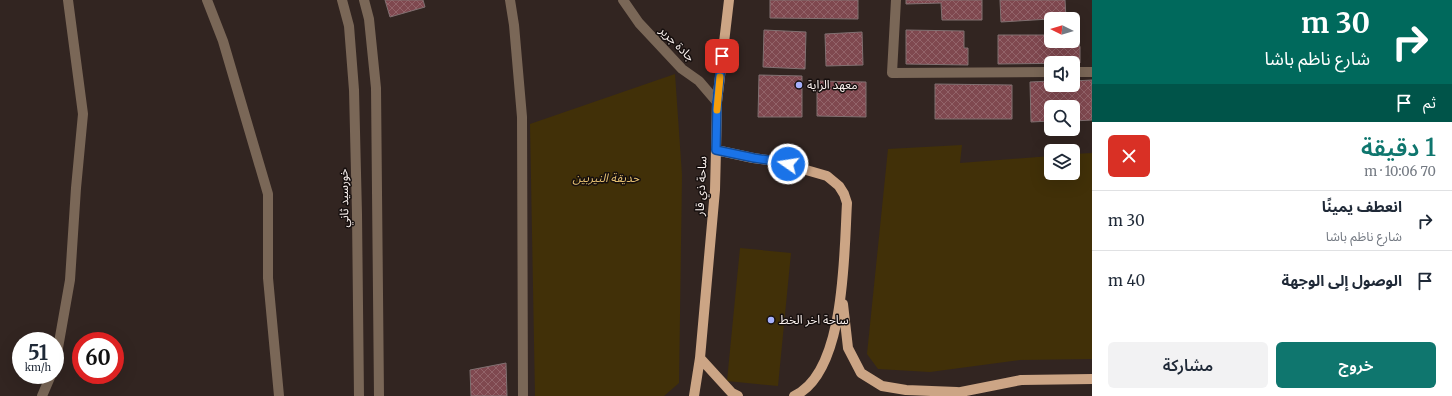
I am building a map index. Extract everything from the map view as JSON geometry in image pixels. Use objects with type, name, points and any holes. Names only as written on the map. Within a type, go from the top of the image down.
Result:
[{"type":"main road","points":[[716,150],[717,102],[728,0]]},
{"type":"main road","name":"ساحة ذي قار","points":[[694,396],[700,358],[715,190],[716,150],[775,161],[826,176],[839,186],[847,203],[842,291],[835,331],[821,370],[810,384],[794,396]]},
{"type":"main road","points":[[842,291],[848,348],[861,373],[882,386],[906,390],[957,392]]},
{"type":"main road","points":[[700,358],[732,392],[738,396]]},
{"type":"main road","points":[[946,396],[957,392],[1020,380],[1092,379]]},
{"type":"street","points":[[61,332],[70,280],[76,188],[83,114],[68,0]]},
{"type":"street","points":[[208,0],[223,41],[268,194],[268,278],[279,396]]},
{"type":"street","name":"خورسيد ثاني","points":[[342,0],[349,26],[354,90],[359,396]]},
{"type":"street","points":[[364,0],[370,19],[376,88],[379,396]]},
{"type":"street","points":[[510,0],[514,25],[522,117],[523,396]]},
{"type":"street","name":"جادة جرير","points":[[623,0],[639,23],[682,69],[699,81],[717,102]]},
{"type":"street","points":[[896,0],[892,73],[1044,72]]},
{"type":"street","points":[[1080,72],[1092,72]]},
{"type":"street","points":[[42,396],[47,384]]},
{"type":"green space","name":"حديقة النيربين","points":[[675,74],[682,175],[679,383],[664,396],[535,396],[530,124]]},
{"type":"green space","points":[[962,145],[960,163],[1044,157],[1044,180],[1080,180],[1080,154],[1092,153],[1092,359],[1020,360],[930,372],[878,369],[867,354],[888,149]]},
{"type":"green space","points":[[740,248],[791,253],[778,386],[727,381]]},
{"type":"building","points":[[385,0],[423,0],[425,7],[390,17]]},
{"type":"building","points":[[770,0],[858,0],[858,19],[770,18]]},
{"type":"building","points":[[906,0],[982,0],[982,20],[942,20],[941,3],[906,4]]},
{"type":"building","points":[[1000,0],[1065,0],[1066,12],[1044,12],[1044,19],[1001,22]]},
{"type":"building","points":[[764,30],[806,32],[805,69],[763,67]]},
{"type":"building","points":[[906,30],[964,31],[964,48],[968,48],[968,65],[906,64]]},
{"type":"building","points":[[862,32],[863,65],[826,66],[825,34]]},
{"type":"building","points":[[998,35],[1044,35],[1044,48],[1080,48],[1080,56],[1044,56],[1044,63],[998,64]]},
{"type":"building","points":[[759,75],[802,76],[802,117],[758,117]]},
{"type":"building","points":[[1092,80],[1092,120],[1080,121],[1080,100],[1044,100],[1044,121],[1031,122],[1030,82],[1044,81],[1044,92],[1080,92],[1080,81]]},
{"type":"building","points":[[817,81],[866,82],[866,117],[817,116]]},
{"type":"building","points":[[935,84],[1012,85],[1012,119],[935,119]]},
{"type":"building","points":[[506,363],[507,396],[471,396],[470,370]]},
{"type":"slow traffic","points":[[717,110],[720,77]]},
{"type":"place","name":"معهد الراية","points":[[799,85]]},
{"type":"place","name":"ساحة اخر الخط","points":[[771,320]]},
{"type":"route","points":[[722,56],[717,102],[716,150],[788,164]]}]
